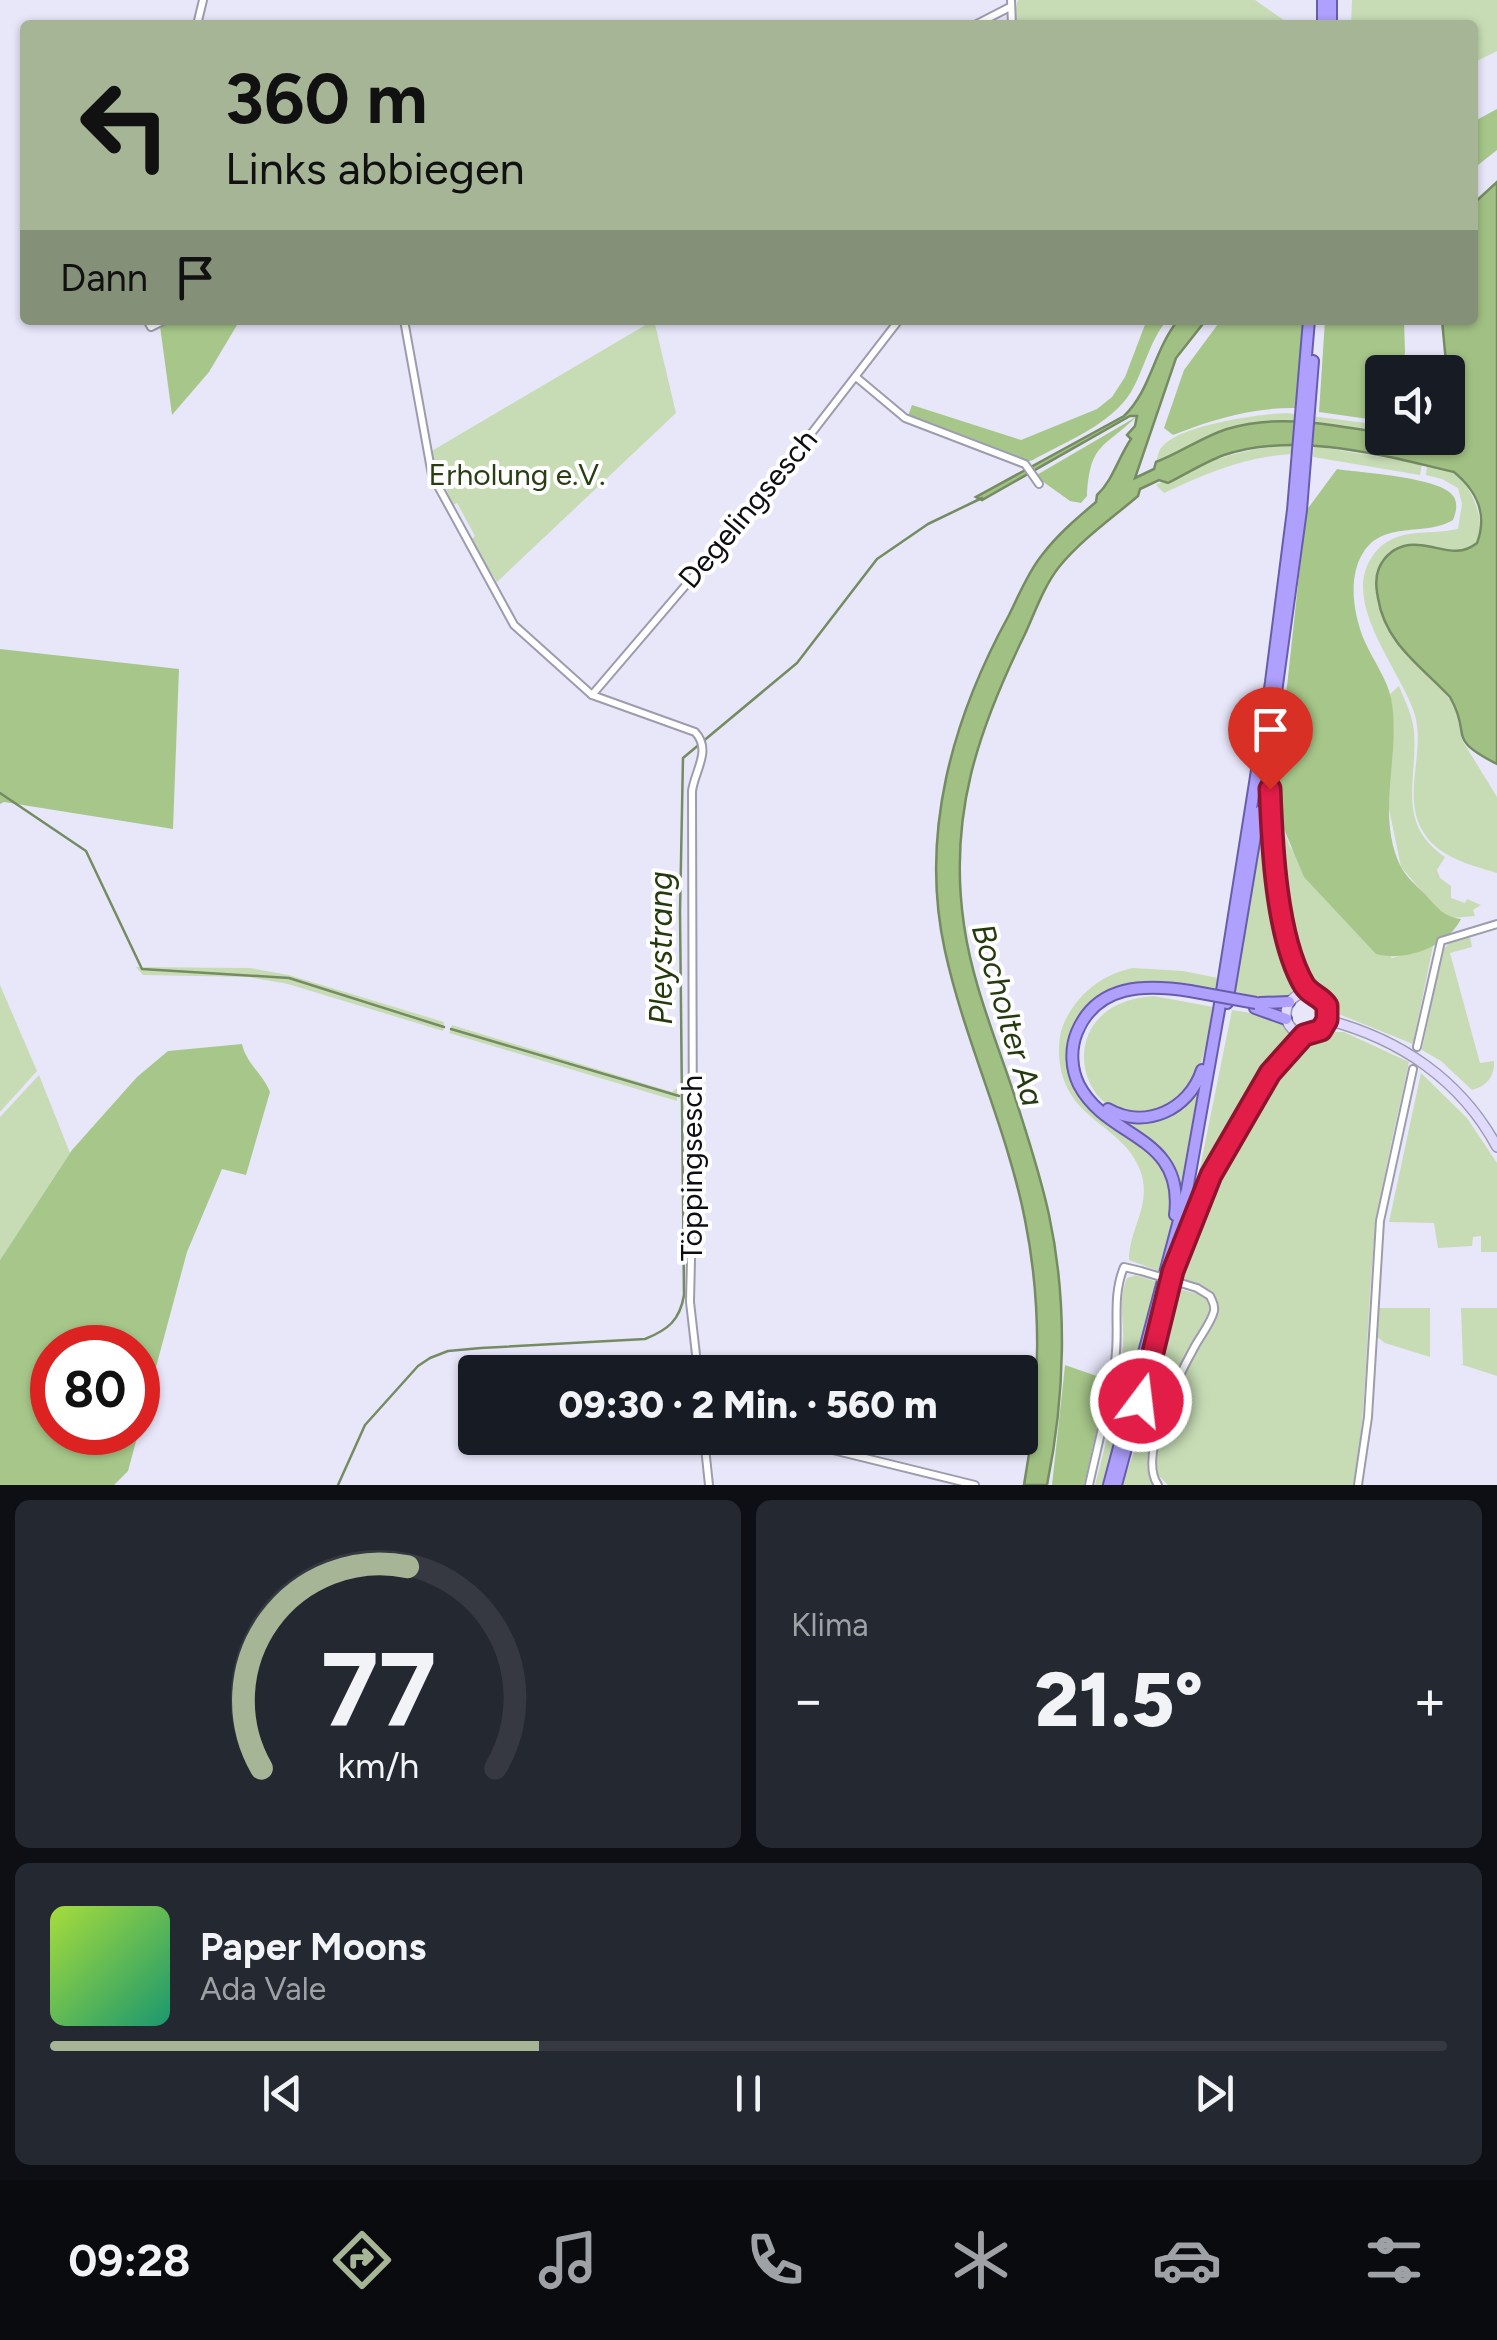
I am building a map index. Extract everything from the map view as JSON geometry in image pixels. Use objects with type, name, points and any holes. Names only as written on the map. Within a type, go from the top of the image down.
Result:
[{"type":"highway","points":[[1311,993],[1303,984],[1286,934],[1273,854],[1270,789],[1312,325]]},
{"type":"highway","points":[[1108,1485],[1187,1190],[1259,766],[1297,510]]},
{"type":"highway","points":[[1116,1485],[1150,1370],[1192,1191],[1240,932],[1279,680]]},
{"type":"highway","points":[[1161,1295],[1177,1201],[1175,1180],[1154,1148],[1090,1100],[1080,1086],[1072,1054],[1082,1021],[1108,995],[1145,987],[1256,1005],[1289,1002]]},
{"type":"highway","points":[[1190,994],[1146,992],[1100,1008],[1082,1034],[1078,1070],[1087,1090],[1101,1104],[1118,1114],[1145,1118],[1163,1114],[1191,1094],[1200,1078],[1218,1010]]},
{"type":"highway","points":[[1256,1005],[1286,1019]]},
{"type":"highway","points":[[1173,1271],[1223,1150],[1270,1073],[1304,1035]]},
{"type":"main road","points":[[1311,993],[1327,1006],[1327,1020],[1321,1030],[1304,1035],[1293,1030],[1286,1019],[1289,1002],[1298,994],[1311,993]]},
{"type":"main road","points":[[1327,1020],[1374,1035],[1419,1059],[1471,1108],[1497,1148]]},
{"type":"street","points":[[984,20],[1011,3]]},
{"type":"street","name":"Töppingsesch","points":[[405,325],[428,461],[439,490],[514,625],[592,694],[695,732],[705,750],[692,791],[694,1175],[690,1302],[696,1355]]},
{"type":"street","name":"Degelingsesch","points":[[592,694],[774,483],[895,325]]},
{"type":"street","points":[[856,378],[905,418],[1026,466],[1038,484]]},
{"type":"street","points":[[1417,1047],[1441,941],[1497,924]]},
{"type":"street","points":[[1358,1485],[1368,1417],[1380,1220],[1413,1068]]},
{"type":"street","points":[[1090,1485],[1115,1360],[1116,1304],[1124,1267],[1197,1288],[1210,1296],[1214,1307],[1180,1375],[1154,1447],[1151,1468],[1158,1485]]},
{"type":"street","points":[[706,1455],[709,1485]]},
{"type":"street","points":[[853,1455],[976,1485]]},
{"type":"green space","points":[[1018,0],[1255,0],[1284,20],[1013,20]]},
{"type":"green space","points":[[1352,0],[1497,0],[1497,51],[1478,60],[1478,20],[1351,20]]},
{"type":"green space","name":"Erholung e.V.","points":[[646,325],[655,325],[676,413],[497,582],[471,540],[475,536],[457,503],[453,505],[430,452]]},
{"type":"green space","points":[[1287,413],[1365,423],[1365,431],[1304,422],[1246,424],[1218,432],[1156,462],[1162,447],[1171,439],[1240,418]]},
{"type":"green space","points":[[1293,445],[1292,454],[1226,467],[1164,493],[1156,485],[1222,458]]},
{"type":"green space","points":[[1314,446],[1422,464],[1420,475],[1313,457]]},
{"type":"green space","points":[[1427,465],[1457,475],[1471,493],[1479,518],[1477,540],[1470,548],[1454,552],[1419,545],[1435,681],[1455,706],[1462,740],[1497,797],[1497,873],[1444,853],[1421,828],[1414,801],[1418,744],[1415,715],[1378,639],[1364,598],[1364,578],[1370,560],[1388,541],[1410,534],[1458,529],[1462,504],[1458,488],[1426,475]]},
{"type":"green space","points":[[1399,686],[1413,726],[1414,815],[1429,844],[1445,857],[1437,870],[1440,878],[1451,886],[1451,898],[1481,905],[1473,910],[1475,916],[1452,918],[1439,911],[1401,867],[1387,799],[1394,727],[1390,694]]},
{"type":"green space","points":[[1267,794],[1276,889],[1296,983],[1289,996],[1268,1000],[1234,991]]},
{"type":"green space","points":[[1279,817],[1290,847],[1392,958],[1433,946],[1413,1044],[1336,1013],[1306,978],[1289,920]]},
{"type":"green space","points":[[1470,937],[1472,947],[1450,953],[1480,1063],[1494,1061],[1489,1080],[1472,1090],[1441,1061],[1422,1050],[1442,951],[1449,943]]},
{"type":"green space","points":[[136,967],[250,968],[289,975],[444,1022],[443,1031],[288,984],[249,977],[143,975]]},
{"type":"green space","points":[[1133,968],[1218,978],[1217,989],[1125,984],[1099,995],[1080,1015],[1070,1039],[1078,1089],[1139,1137],[1164,1167],[1171,1184],[1174,1212],[1161,1272],[1129,1260],[1144,1194],[1140,1170],[1121,1141],[1081,1108],[1071,1094],[1059,1054],[1063,1026],[1079,999],[1103,979]]},
{"type":"green space","points":[[0,985],[37,1071],[0,1112]]},
{"type":"green space","points":[[1154,996],[1213,1007],[1198,1072],[1185,1093],[1166,1106],[1137,1114],[1113,1108],[1095,1092],[1085,1070],[1085,1045],[1096,1022],[1118,1004]]},
{"type":"green space","points":[[1232,1010],[1276,1017],[1294,1037],[1239,1115],[1193,1202]]},
{"type":"green space","points":[[452,1025],[672,1092],[677,1088],[677,1101],[449,1033]]},
{"type":"green space","points":[[1330,1032],[1344,1032],[1409,1062],[1376,1229],[1354,1485],[1168,1485],[1158,1475],[1155,1464],[1162,1431],[1219,1308],[1212,1291],[1182,1278],[1212,1187],[1257,1105],[1299,1048]]},
{"type":"green space","points":[[1421,1073],[1467,1118],[1497,1163],[1497,1252],[1481,1252],[1481,1236],[1473,1237],[1472,1246],[1438,1248],[1434,1223],[1389,1222]]},
{"type":"green space","points":[[39,1075],[70,1153],[0,1260],[0,1117]]},
{"type":"green space","points":[[1203,1077],[1181,1200],[1168,1163],[1121,1119],[1163,1117]]},
{"type":"green space","points":[[1136,1275],[1157,1282],[1105,1485],[1095,1485],[1121,1364],[1124,1287],[1127,1278]]},
{"type":"green space","points":[[1179,1289],[1202,1295],[1210,1302],[1207,1317],[1170,1387],[1150,1441],[1149,1473],[1154,1485],[1121,1485],[1140,1438]]},
{"type":"green space","points":[[1378,1308],[1430,1308],[1430,1357],[1385,1343],[1376,1336]]},
{"type":"green space","points":[[1461,1308],[1497,1308],[1497,1376],[1460,1364]]},
{"type":"shaded area","points":[[1497,109],[1497,150],[1478,165],[1478,119]]},
{"type":"shaded area","points":[[1497,182],[1497,764],[1465,741],[1450,697],[1396,641],[1382,614],[1376,586],[1381,563],[1400,548],[1418,545],[1452,551],[1477,543],[1481,522],[1478,503],[1454,472],[1377,455],[1465,455],[1465,355],[1445,355],[1442,325],[1478,325],[1478,199]]},
{"type":"shaded area","points":[[237,325],[209,372],[172,415],[160,326]]},
{"type":"shaded area","points":[[1145,325],[1164,325],[1131,392],[1112,414],[1026,462],[908,416],[912,405],[1021,440],[1097,409],[1112,397],[1125,377]]},
{"type":"shaded area","points":[[1175,325],[1202,325],[1176,358],[1135,478],[1154,469],[1156,462],[1218,432],[1246,424],[1324,424],[1365,430],[1365,453],[1280,445],[1224,455],[1168,483],[1159,480],[1140,489],[1138,496],[1077,548],[1059,567],[1040,599],[993,705],[971,775],[960,847],[964,925],[978,988],[1045,1199],[1059,1282],[1061,1384],[1053,1452],[1047,1485],[1024,1485],[1028,1455],[1038,1455],[1037,1320],[1031,1253],[1008,1152],[945,951],[938,907],[939,820],[957,735],[989,654],[1037,562],[1096,502],[1131,439],[1127,435],[1137,416],[1130,416],[982,500],[976,497],[1124,416],[1140,395]]},
{"type":"shaded area","points":[[1217,325],[1303,325],[1298,408],[1234,415],[1173,435],[1164,428],[1184,370]]},
{"type":"shaded area","points":[[1325,325],[1404,325],[1405,355],[1365,355],[1365,419],[1319,412]]},
{"type":"shaded area","points":[[1136,417],[1095,456],[1087,496],[1081,503],[1070,501],[1035,476]]},
{"type":"shaded area","points":[[1337,469],[1434,485],[1447,490],[1456,503],[1453,520],[1382,536],[1371,543],[1355,574],[1358,621],[1391,698],[1394,719],[1389,803],[1393,845],[1411,881],[1441,911],[1461,919],[1436,944],[1400,956],[1376,954],[1304,877],[1279,817],[1279,760],[1306,511]]},
{"type":"shaded area","points":[[0,649],[179,669],[173,829],[0,804]]},
{"type":"shaded area","points":[[242,1044],[270,1092],[246,1175],[222,1169],[187,1252],[160,1352],[160,1325],[30,1325],[30,1455],[132,1455],[128,1471],[114,1485],[0,1485],[0,1260],[72,1150],[137,1077],[168,1051]]},
{"type":"shaded area","points":[[1065,1365],[1108,1380],[1084,1485],[1052,1485]]},
{"type":"waterway","name":"Pleystrang","points":[[338,1485],[365,1425],[418,1366],[430,1358],[448,1351],[481,1348],[645,1339],[676,1318],[684,1295],[680,912],[683,758],[797,663],[877,559],[928,524],[982,498]]},
{"type":"waterway","points":[[0,793],[86,851],[142,969],[289,978],[444,1027]]},
{"type":"waterway","points":[[451,1029],[679,1096]]},
{"type":"route","points":[[1141,1401],[1173,1271],[1223,1150],[1270,1073],[1292,1046],[1304,1035],[1321,1030],[1327,1020],[1327,1006],[1303,984],[1286,934],[1273,854],[1270,789]]},
{"type":"water label","name":"Bocholter Aa","points":[[1008,1015]]}]
